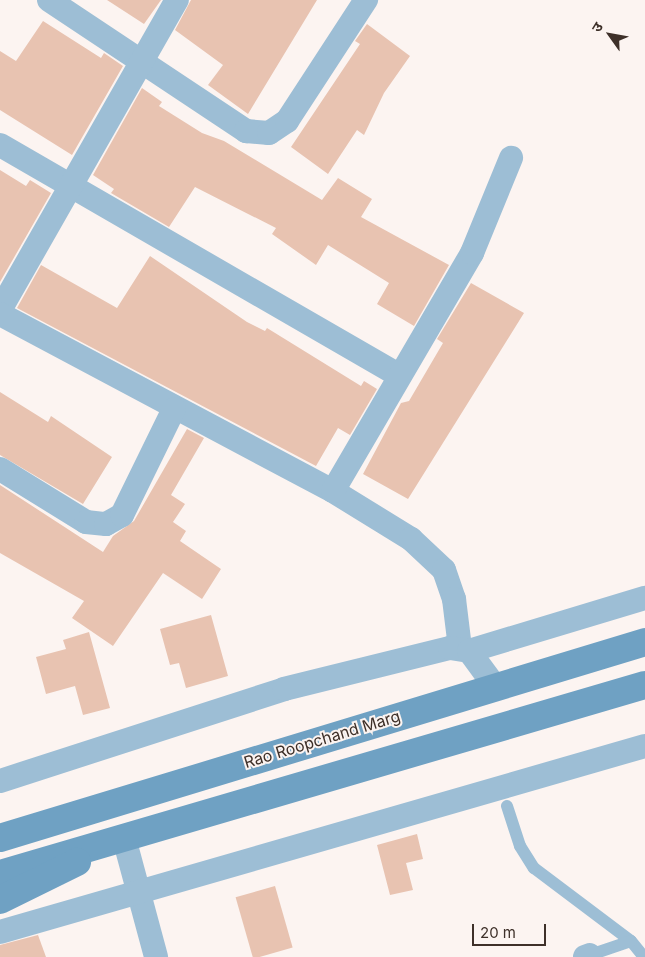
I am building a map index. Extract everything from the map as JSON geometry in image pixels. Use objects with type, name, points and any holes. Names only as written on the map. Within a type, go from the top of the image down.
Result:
[{"type":"main road","name":"Rao Roopchand Marg","points":[[0,838],[66,820],[494,685],[645,642]]},
{"type":"main road","points":[[0,874],[645,685]]},
{"type":"main road","points":[[0,818],[66,820]]},
{"type":"main road","points":[[0,900],[56,877],[90,848]]},
{"type":"street","points":[[48,0],[139,64],[246,130],[269,132],[287,121],[366,0]]},
{"type":"street","points":[[177,0],[68,187],[0,312],[174,409],[333,491],[410,539],[444,570],[454,599],[465,649],[494,685]]},
{"type":"street","points":[[0,145],[68,187],[398,374]]},
{"type":"street","points":[[333,491],[398,374],[472,253],[511,158]]},
{"type":"street","points":[[0,469],[86,522],[106,524],[122,515],[174,409]]},
{"type":"street","points":[[0,781],[284,689],[465,649],[645,598]]},
{"type":"street","points":[[0,932],[136,893],[504,797],[645,746]]},
{"type":"street","points":[[124,838],[136,893],[156,957]]},
{"type":"lane","points":[[504,797],[520,846],[534,868],[631,941],[644,957]]},
{"type":"lane","points":[[587,956],[631,941]]},
{"type":"building","points":[[107,0],[161,0],[144,24]]},
{"type":"building","points":[[191,0],[317,0],[248,114],[208,85],[223,65],[175,30]]},
{"type":"building","points":[[43,21],[101,58],[104,53],[123,66],[72,155],[0,110],[0,51],[16,61]]},
{"type":"building","points":[[367,24],[410,56],[384,93],[364,135],[357,130],[328,174],[291,147],[360,44],[355,41]]},
{"type":"building","points":[[142,88],[162,102],[159,106],[202,133],[224,141],[322,200],[338,178],[372,199],[361,217],[449,265],[414,326],[377,304],[389,283],[328,245],[316,265],[272,234],[276,228],[195,187],[169,227],[111,193],[114,189],[93,175]]},
{"type":"building","points":[[0,170],[26,186],[30,180],[51,193],[0,282]]},
{"type":"building","points":[[150,256],[247,322],[265,331],[267,328],[361,386],[364,381],[377,389],[350,435],[338,428],[316,466],[17,308],[41,265],[117,308]]},
{"type":"building","points":[[471,283],[524,313],[408,499],[363,474],[401,403],[409,401],[443,343],[437,339]]},
{"type":"building","points":[[0,392],[48,422],[51,416],[112,457],[83,504],[0,455]]},
{"type":"building","points":[[187,429],[204,438],[171,495],[185,504],[173,522],[186,531],[180,541],[221,569],[202,599],[163,573],[113,646],[72,618],[84,601],[0,553],[0,485],[103,552],[113,536],[134,521]]},
{"type":"building","points":[[211,615],[228,676],[186,688],[179,663],[170,665],[160,629]]},
{"type":"building","points":[[89,632],[110,708],[83,715],[75,686],[46,694],[36,657],[66,649],[63,640]]},
{"type":"building","points":[[417,834],[423,859],[406,863],[413,890],[390,895],[377,845]]},
{"type":"building","points":[[275,886],[293,948],[260,957],[253,957],[236,897]]},
{"type":"building","points":[[38,935],[46,957],[0,957],[0,945]]}]
